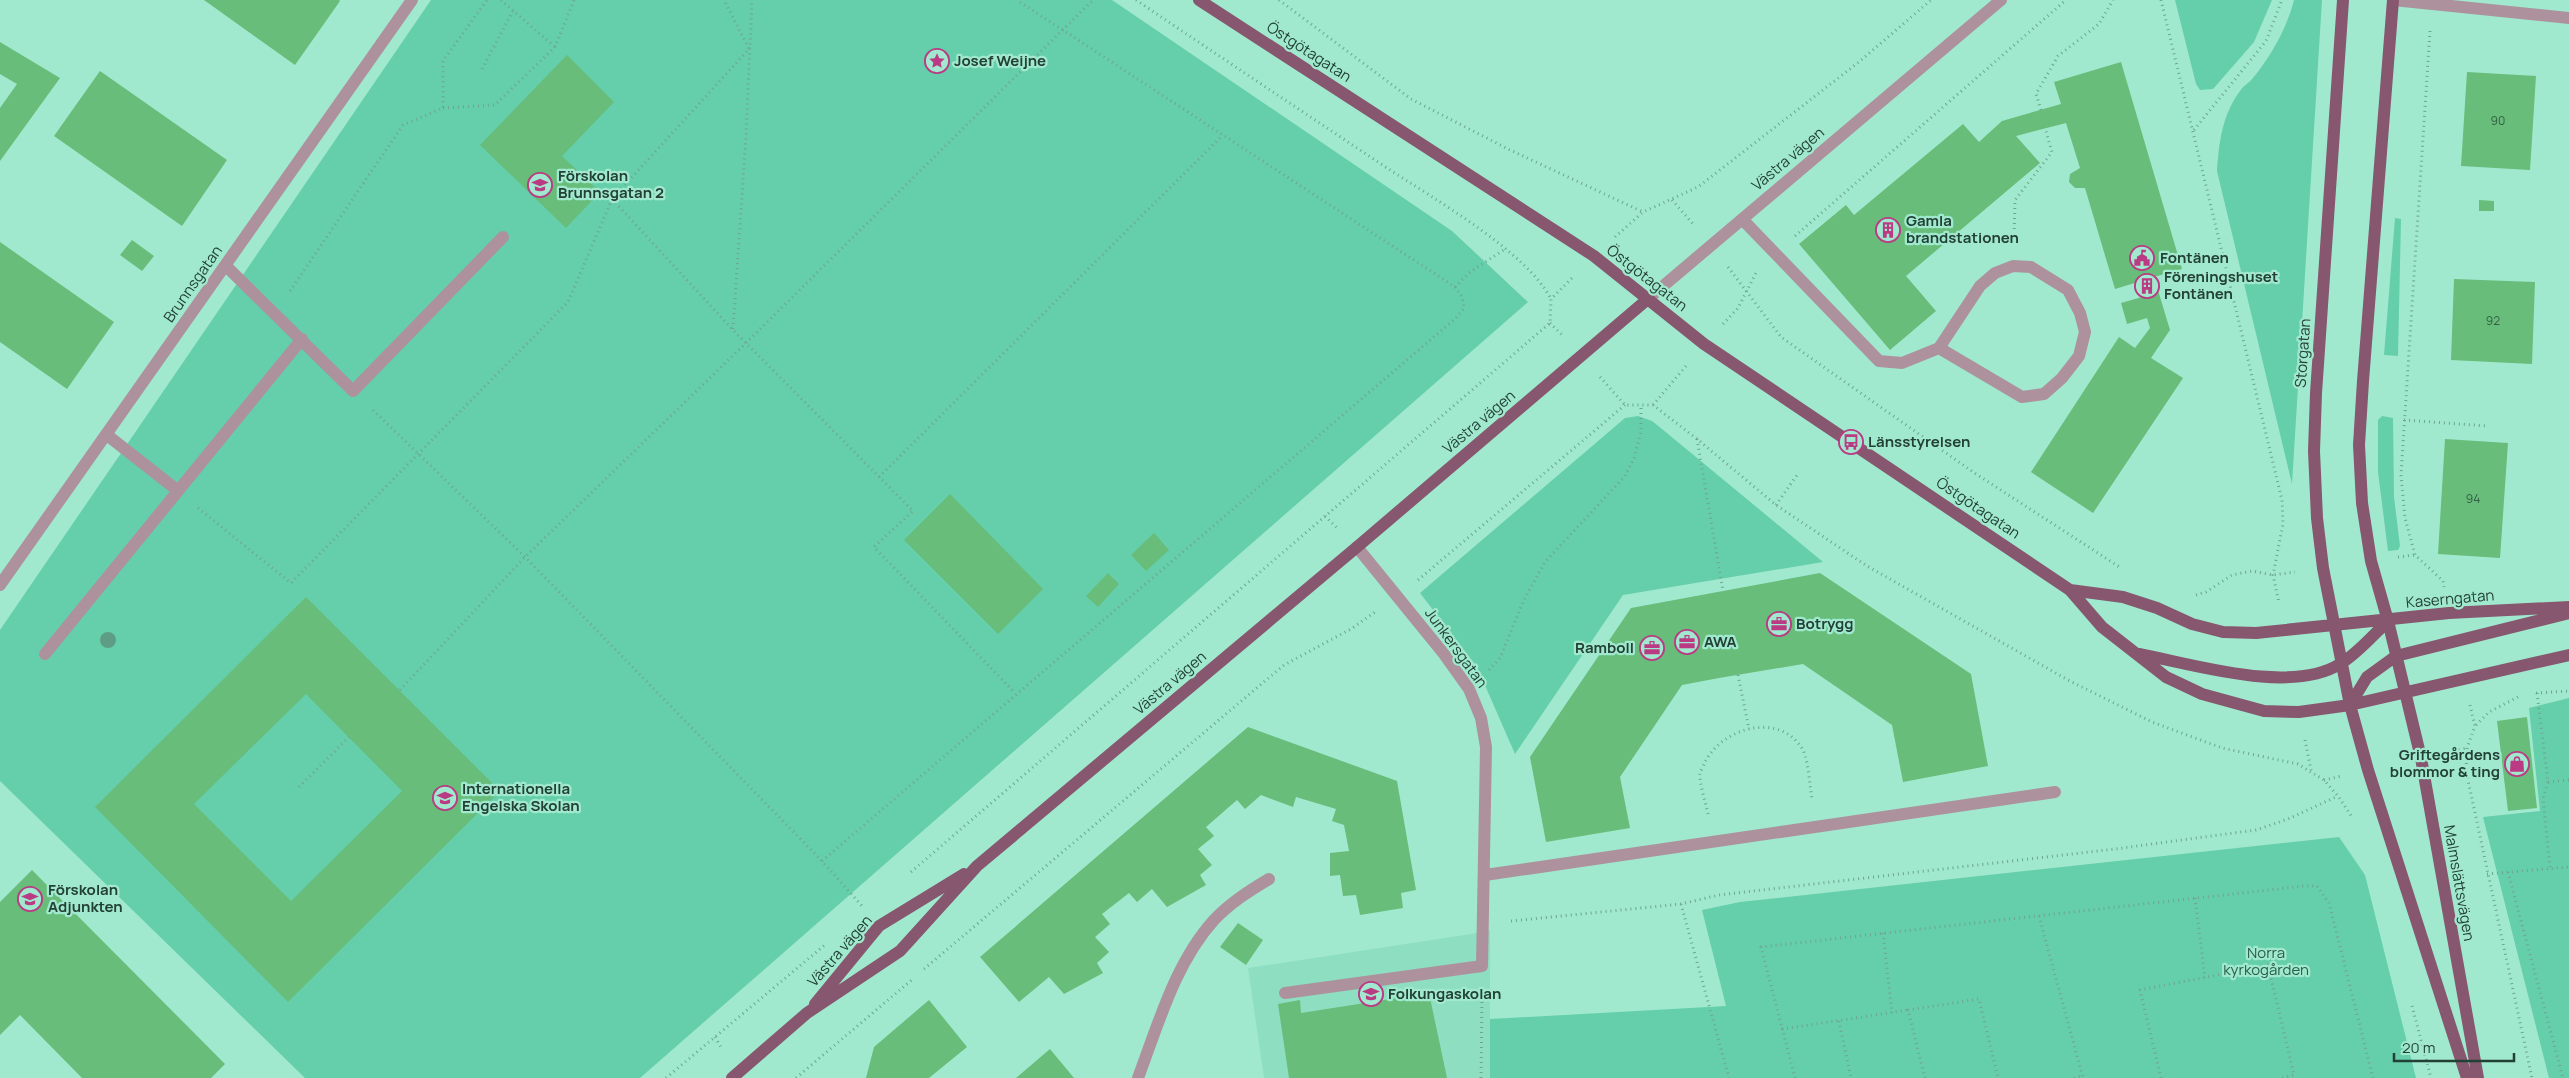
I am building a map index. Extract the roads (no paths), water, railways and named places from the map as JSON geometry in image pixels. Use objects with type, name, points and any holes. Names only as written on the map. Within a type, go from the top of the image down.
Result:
[{"type":"main road","name":"Östgötagatan","points":[[1199,0],[1594,256],[1649,298],[1704,344],[2070,590],[2102,627],[2166,677],[2202,694],[2248,708],[2299,712],[2350,705]]},
{"type":"main road","name":"Storgatan","points":[[2343,0],[2314,451],[2317,518],[2323,568],[2350,705]]},
{"type":"main road","points":[[2393,0],[2359,445],[2362,503],[2371,561],[2406,694]]},
{"type":"main road","name":"Västra vägen","points":[[737,1076],[807,1013],[880,926],[976,866],[1357,547],[1649,298]]},
{"type":"main road","name":"Östgötagatan","points":[[2070,590],[2123,597],[2156,608],[2192,624],[2224,632],[2256,634],[2335,626]]},
{"type":"main road","name":"Kaserngatan","points":[[2335,626],[2449,613],[2569,607]]},
{"type":"main road","points":[[2467,1078],[2368,770],[2350,705],[2367,677],[2396,656],[2569,613]]},
{"type":"main road","points":[[2137,654],[2266,678],[2327,671],[2342,663],[2388,621]]},
{"type":"main road","points":[[2350,705],[2464,681],[2569,655]]},
{"type":"main road","name":"Malmslättsvägen","points":[[2406,694],[2421,758],[2478,1078]]},
{"type":"main road","name":"Västra vägen","points":[[807,1013],[900,951],[976,866]]},
{"type":"street","name":"Brunnsgatan","points":[[0,585],[412,0]]},
{"type":"street","name":"Västra vägen","points":[[1649,298],[1710,244],[2001,0]]},
{"type":"street","points":[[2393,0],[2569,18]]},
{"type":"street","points":[[1742,219],[1774,254],[1853,331],[1879,361],[1902,364],[1939,348],[1980,286],[1995,273],[2013,266],[2031,267],[2047,275],[2068,290],[2080,313],[2085,332],[2079,356],[2062,378],[2044,394],[2022,397],[1939,348]]},
{"type":"street","points":[[226,266],[353,391],[503,237]]},
{"type":"street","points":[[46,654],[177,490],[302,339]]},
{"type":"street","points":[[107,435],[177,490]]},
{"type":"street","name":"Junkersgatan","points":[[1285,993],[1482,966],[1486,747],[1481,718],[1469,689],[1357,547]]},
{"type":"street","points":[[1485,875],[2055,792]]},
{"type":"street","points":[[1138,1078],[1175,982],[1193,949],[1214,920],[1240,897],[1269,879]]},
{"type":"place","name":"Josef Weijne","points":[[937,61]]},
{"type":"place","name":"Förskolan Brunnsgatan 2","points":[[540,185]]},
{"type":"place","name":"Gamla brandstationen","points":[[1888,230]]},
{"type":"place","name":"Fontänen","points":[[2142,258]]},
{"type":"place","name":"Föreningshuset Fontänen","points":[[2147,286]]},
{"type":"place","name":"Länsstyrelsen","points":[[1851,442]]},
{"type":"place","name":"Botrygg","points":[[1779,624]]},
{"type":"place","name":"AWA","points":[[1687,642]]},
{"type":"place","name":"Ramboll","points":[[1652,648]]},
{"type":"place","name":"Griftegårdens blommor & ting","points":[[2517,764]]},
{"type":"place","name":"Internationella Engelska Skolan","points":[[445,798]]},
{"type":"place","name":"Förskolan Adjunkten","points":[[30,899]]},
{"type":"place","name":"Folkungaskolan","points":[[1371,994]]},
{"type":"park label","name":"Norra kyrkogården","points":[[2266,962]]}]
